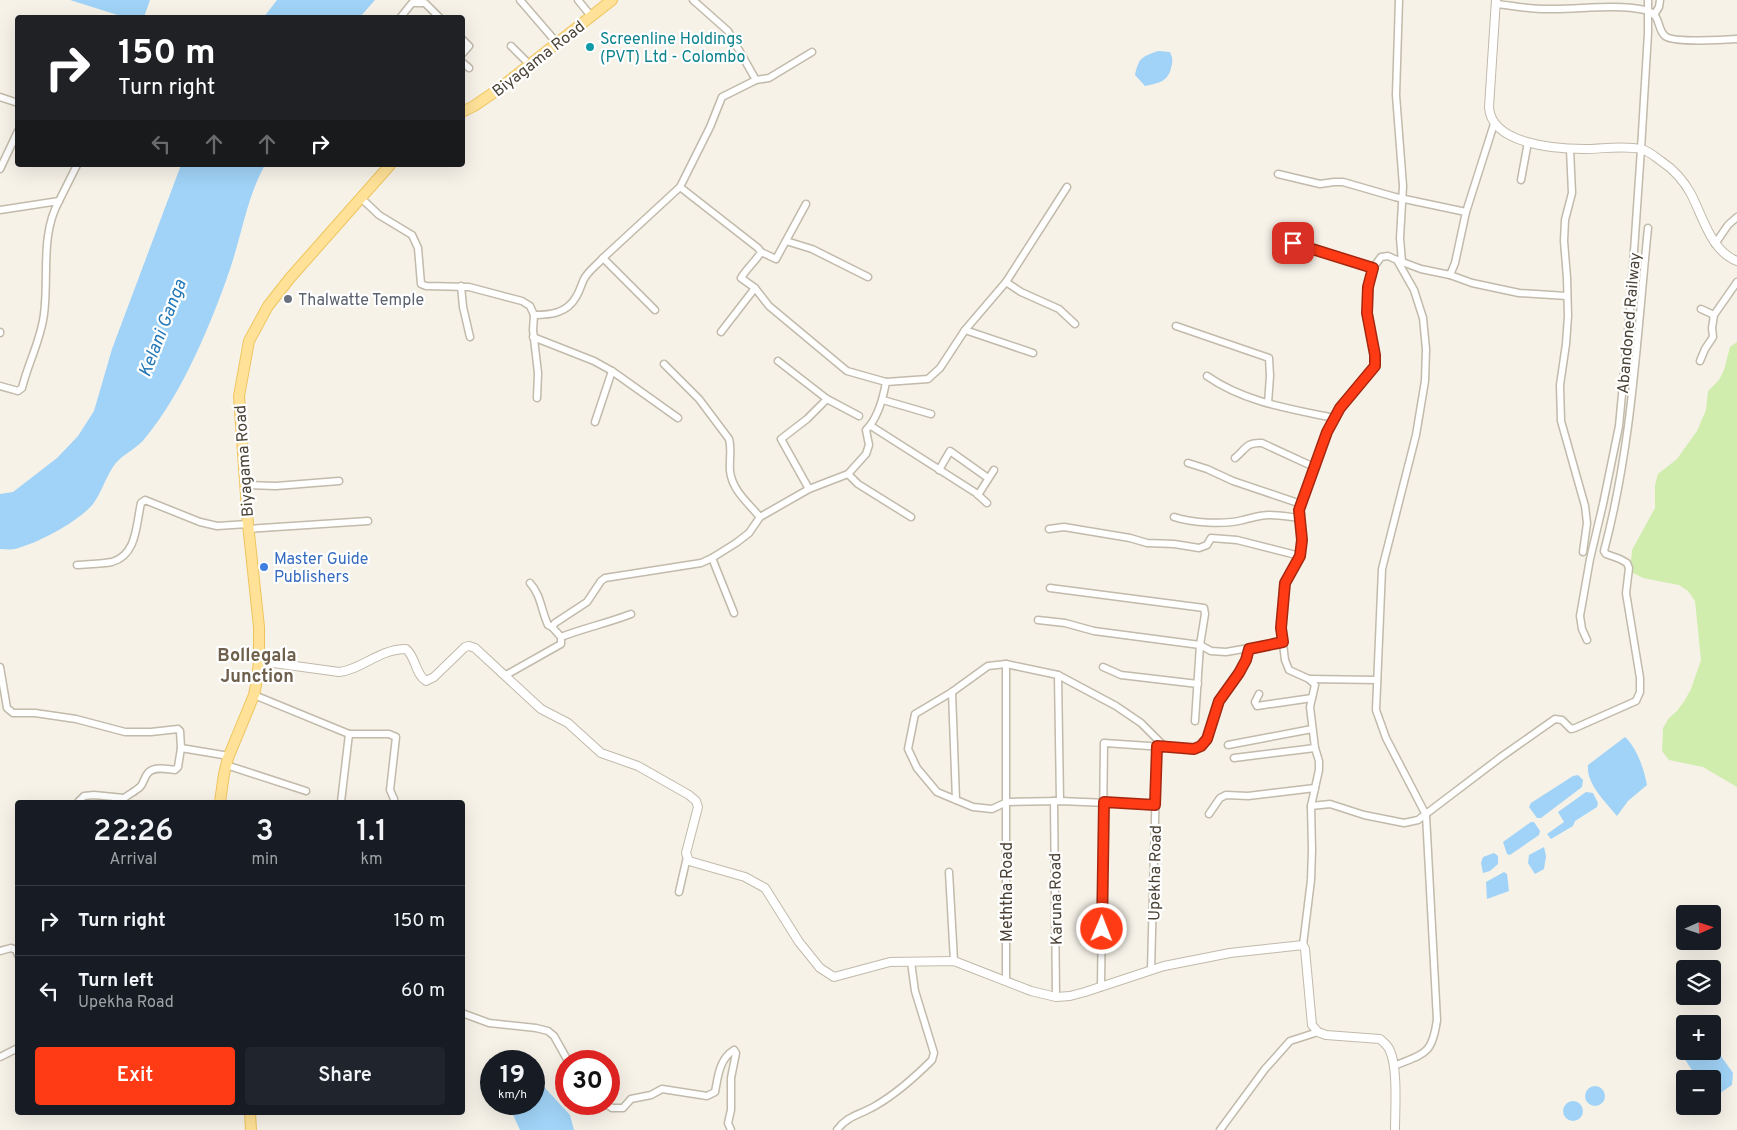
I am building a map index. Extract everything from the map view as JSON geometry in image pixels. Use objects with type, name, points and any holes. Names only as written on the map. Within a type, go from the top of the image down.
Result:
[{"type":"main road","name":"Biyagama Road","points":[[465,110],[482,101],[612,0]]},
{"type":"main road","name":"Biyagama Road","points":[[220,800],[228,760],[254,694],[259,661],[259,627],[248,527],[238,396],[248,341],[268,306],[290,278],[388,167]]},
{"type":"main road","points":[[250,1115],[251,1130]]},
{"type":"street","points":[[520,0],[557,43]]},
{"type":"street","points":[[578,0],[591,16]]},
{"type":"street","points":[[693,0],[728,31],[756,80]]},
{"type":"street","points":[[1394,1066],[1426,1052],[1434,1039],[1437,1020],[1426,815],[1386,738],[1376,710],[1382,569],[1416,435],[1425,381],[1426,349],[1423,318],[1414,290],[1399,262],[1403,199],[1396,95],[1399,0]]},
{"type":"street","name":"Abandoned Railway","points":[[1587,640],[1582,629],[1580,616],[1618,426],[1632,282],[1651,13],[1648,0]]},
{"type":"street","points":[[1660,0],[1659,7],[1651,13],[1599,7],[1552,10],[1496,2],[1490,115],[1494,124],[1504,132],[1528,142],[1570,149],[1641,149],[1663,162],[1681,180],[1691,194],[1715,244],[1722,252],[1737,261]]},
{"type":"street","points":[[402,15],[411,1],[424,3],[437,15]]},
{"type":"street","points":[[1651,13],[1667,38],[1718,41],[1737,39]]},
{"type":"street","points":[[512,46],[530,64]]},
{"type":"street","points":[[534,314],[555,314],[571,304],[576,298],[583,280],[589,271],[680,187],[710,127],[722,97],[756,80],[769,78],[812,52]]},
{"type":"street","points":[[465,65],[469,68]]},
{"type":"street","points":[[0,97],[15,102]]},
{"type":"street","points":[[1450,275],[1455,263],[1466,212],[1494,124]]},
{"type":"street","points":[[0,168],[15,138]]},
{"type":"street","points":[[1521,180],[1528,142]]},
{"type":"street","points":[[1570,149],[1572,193],[1566,220],[1564,242],[1567,296],[1566,344],[1560,385],[1561,421],[1586,506],[1587,523],[1583,552]]},
{"type":"street","points":[[0,386],[18,392],[22,388],[44,314],[50,219],[76,167]]},
{"type":"street","points":[[1278,174],[1320,184],[1343,182],[1403,199],[1466,212]]},
{"type":"street","points":[[680,187],[761,252],[776,260],[806,204]]},
{"type":"street","points":[[761,252],[754,263],[748,266],[741,278],[754,288],[769,306],[847,371],[886,382],[928,379],[940,368],[965,330],[1006,282],[1067,187]]},
{"type":"street","points":[[361,198],[379,215],[412,235],[418,248],[421,284],[426,286],[469,287],[522,301],[530,306],[534,314],[533,337],[538,373],[537,398]]},
{"type":"street","points":[[0,210],[59,201]]},
{"type":"street","points":[[1715,244],[1737,217]]},
{"type":"street","points":[[1311,806],[1330,804],[1364,815],[1404,823],[1418,820],[1555,719],[1562,720],[1571,729],[1575,728],[1639,698],[1640,678],[1626,593],[1629,568],[1620,559],[1606,554],[1604,551],[1613,516],[1624,451],[1635,366],[1648,228]]},
{"type":"street","points":[[1295,232],[1292,240],[1297,245],[1373,268]]},
{"type":"street","points":[[786,241],[812,249],[868,277]]},
{"type":"street","points":[[1395,1130],[1394,1066],[1391,1052],[1386,1044],[1380,1039],[1326,1036],[1318,1032],[1312,1025],[1305,949],[1303,945],[1311,880],[1311,806],[1319,770],[1310,706],[1315,685],[1309,679],[1289,670],[1285,660],[1281,628],[1285,583],[1300,556],[1302,540],[1299,510],[1327,432],[1334,418],[1351,393],[1375,366],[1375,355],[1367,313],[1368,287],[1373,268],[1381,257],[1388,256],[1399,262],[1421,269],[1519,293],[1567,296]]},
{"type":"street","points":[[603,258],[655,310]]},
{"type":"street","points":[[1006,282],[1021,292],[1059,309],[1075,324]]},
{"type":"street","points":[[1700,361],[1713,337],[1714,315],[1737,282]]},
{"type":"street","points":[[461,286],[463,307],[470,337]]},
{"type":"street","points":[[721,332],[754,288]]},
{"type":"street","points":[[1701,309],[1714,315]]},
{"type":"street","points":[[1176,326],[1269,358],[1268,403]]},
{"type":"street","points":[[965,330],[1033,353]]},
{"type":"street","points":[[533,337],[594,361],[612,371],[678,418]]},
{"type":"street","points":[[778,361],[827,398],[859,416]]},
{"type":"street","points":[[664,364],[699,399],[729,439],[732,481],[760,518]]},
{"type":"street","points":[[595,422],[612,371]]},
{"type":"street","points":[[1207,376],[1222,387],[1268,403],[1334,418]]},
{"type":"street","points":[[552,627],[555,623],[587,602],[605,578],[701,563],[736,543],[749,533],[760,518],[809,489],[848,474],[866,454],[869,445],[866,430],[871,426],[882,400],[886,382]]},
{"type":"street","points":[[809,489],[782,439],[807,419],[827,398]]},
{"type":"street","points":[[882,400],[931,414]]},
{"type":"street","points":[[871,426],[978,495],[987,503]]},
{"type":"street","points":[[1235,458],[1248,445],[1262,443],[1314,467]]},
{"type":"street","points":[[939,470],[950,451],[988,478]]},
{"type":"street","points":[[1188,463],[1207,469],[1232,481],[1301,504]]},
{"type":"street","points":[[978,495],[994,470]]},
{"type":"street","points":[[848,474],[858,484],[911,517]]},
{"type":"street","points":[[245,485],[276,486],[339,480]]},
{"type":"street","points":[[77,565],[112,562],[126,555],[132,546],[141,503],[145,500],[200,522],[217,526],[248,527],[368,521]]},
{"type":"street","points":[[1174,517],[1202,522],[1243,520],[1270,515],[1300,518]]},
{"type":"street","points":[[1048,529],[1064,527],[1130,538],[1147,543],[1174,544],[1199,548],[1207,545],[1212,538],[1237,540],[1300,556]]},
{"type":"street","points":[[712,558],[734,613]]},
{"type":"street","points":[[506,675],[561,644],[561,637],[548,625],[536,590],[530,583]]},
{"type":"street","points":[[1050,588],[1204,608],[1195,721]]},
{"type":"street","points":[[561,637],[631,614]]},
{"type":"street","points":[[1038,620],[1065,623],[1094,631],[1200,645],[1211,651],[1249,649],[1283,642]]},
{"type":"street","points":[[259,661],[339,672],[348,671],[387,652],[406,649],[420,675],[426,681],[434,677],[465,647],[469,646],[480,651],[541,709],[568,723],[601,753],[638,766],[689,795],[696,801],[698,807],[686,852],[687,857],[679,892]]},
{"type":"street","points":[[1101,987],[1104,744],[1194,749],[1201,746],[1207,739],[1219,701],[1239,673],[1249,649]]},
{"type":"street","points":[[1155,805],[1057,801],[1007,802],[992,809],[973,807],[936,792],[917,768],[908,749],[915,714],[952,692],[988,666],[1006,664],[1058,676],[1116,706],[1141,723],[1165,747]]},
{"type":"street","name":"Meththa Road","points":[[1006,664],[1006,982]]},
{"type":"street","points":[[1103,667],[1121,675],[1198,684]]},
{"type":"street","points":[[0,668],[7,708],[13,713],[35,713],[76,719],[125,732],[178,729],[180,731],[182,748],[178,767],[175,770],[154,769],[148,772],[142,785],[122,800],[94,795],[84,796],[80,800]]},
{"type":"street","name":"Karuna Road","points":[[1056,997],[1058,676]]},
{"type":"street","points":[[1309,679],[1377,680]]},
{"type":"street","points":[[952,692],[956,800]]},
{"type":"street","points":[[254,694],[348,734],[389,734],[396,737],[390,790],[394,799]]},
{"type":"street","points":[[1259,694],[1255,702],[1257,706],[1312,698]]},
{"type":"street","points":[[1228,745],[1312,729]]},
{"type":"street","points":[[340,800],[348,734]]},
{"type":"street","name":"Upekha Road","points":[[1151,970],[1157,746]]},
{"type":"street","points":[[182,748],[228,760],[306,791]]},
{"type":"street","points":[[1234,758],[1315,748]]},
{"type":"street","points":[[1209,814],[1220,798],[1226,796],[1248,796],[1315,788]]},
{"type":"street","points":[[687,857],[689,861],[745,877],[765,888],[799,942],[820,968],[834,977],[883,964],[954,961],[1031,991],[1056,997],[1070,996],[1164,966],[1230,953],[1303,945]]},
{"type":"street","points":[[949,872],[954,961]]},
{"type":"street","points":[[0,951],[11,948],[15,950]]},
{"type":"street","points":[[836,1130],[847,1118],[874,1107],[897,1092],[932,1060],[934,1053],[915,991],[911,962]]},
{"type":"street","points":[[465,1014],[489,1023],[548,1031],[554,1036],[562,1050]]},
{"type":"street","points":[[1220,1130],[1265,1069],[1290,1041],[1318,1032]]},
{"type":"street","points":[[0,1057],[15,1050]]},
{"type":"street","points":[[620,1108],[623,1108],[631,1098],[651,1095],[662,1089],[707,1096],[715,1092],[721,1065],[726,1055],[734,1050],[736,1053],[731,1078],[728,1123],[731,1130]]},
{"type":"green space","points":[[1737,342],[1737,787],[1703,767],[1669,760],[1662,751],[1663,728],[1685,700],[1701,660],[1695,601],[1688,591],[1679,585],[1643,578],[1633,573],[1631,561],[1632,550],[1655,508],[1655,485],[1658,474],[1677,459],[1697,431],[1706,410],[1708,391],[1719,380],[1724,370],[1730,347]]},
{"type":"water","points":[[70,0],[150,0],[145,15],[118,15]]},
{"type":"water","points":[[277,0],[375,0],[362,15],[266,15]]},
{"type":"water","points":[[1158,51],[1170,52],[1172,62],[1170,73],[1162,81],[1145,86],[1135,75],[1138,65],[1144,57]]},
{"type":"water","name":"Kelani Ganga","points":[[180,167],[264,167],[249,203],[223,290],[205,334],[184,379],[159,420],[143,441],[115,464],[93,504],[78,518],[35,542],[15,549],[0,549],[0,494],[13,492],[57,458],[78,436],[94,411],[112,349]]},
{"type":"water","points":[[1625,737],[1639,759],[1647,785],[1628,801],[1617,816],[1593,786],[1588,772],[1588,765]]},
{"type":"water","points":[[1578,775],[1583,780],[1582,787],[1541,818],[1537,818],[1529,807],[1531,803],[1573,776]]},
{"type":"water","points":[[1586,792],[1593,793],[1598,803],[1597,807],[1575,821],[1573,826],[1551,839],[1547,834],[1564,822],[1558,812]]},
{"type":"water","points":[[1531,822],[1534,822],[1540,831],[1539,835],[1510,855],[1507,854],[1503,842]]},
{"type":"water","points":[[1544,847],[1546,856],[1544,869],[1535,874],[1528,863],[1529,855]]},
{"type":"water","points":[[1494,853],[1498,856],[1498,864],[1490,871],[1483,873],[1481,863],[1483,857]]},
{"type":"water","points":[[1504,872],[1507,874],[1509,891],[1487,899],[1486,882]]},
{"type":"water","points":[[1721,1056],[1733,1073],[1732,1085],[1721,1092],[1721,1070],[1692,1070],[1685,1060],[1721,1060]]},
{"type":"water","points":[[1595,1086],[1602,1089],[1605,1096],[1602,1103],[1595,1106],[1588,1103],[1585,1096],[1588,1089]]},
{"type":"water","points":[[545,1088],[555,1099],[555,1115],[570,1115],[574,1130],[520,1130],[513,1115],[545,1115]]},
{"type":"water","points":[[1573,1101],[1580,1104],[1583,1111],[1580,1118],[1573,1121],[1566,1118],[1563,1111],[1566,1104]]},
{"type":"place","name":"Screenline Holdings (PVT) Ltd - Colombo","points":[[590,47]]},
{"type":"place","name":"Thalwatte Temple","points":[[288,299]]},
{"type":"place","name":"Master Guide Publishers","points":[[264,567]]},
{"type":"district","name":"Bollegala Junction","points":[[257,665]]},
{"type":"route","points":[[1102,929],[1104,802],[1155,805],[1157,746],[1194,749],[1201,746],[1207,739],[1219,701],[1239,673],[1249,649],[1283,642],[1281,628],[1285,583],[1300,556],[1302,540],[1299,510],[1327,432],[1340,408],[1357,385],[1375,366],[1375,355],[1367,313],[1368,287],[1373,268],[1293,243]]}]
